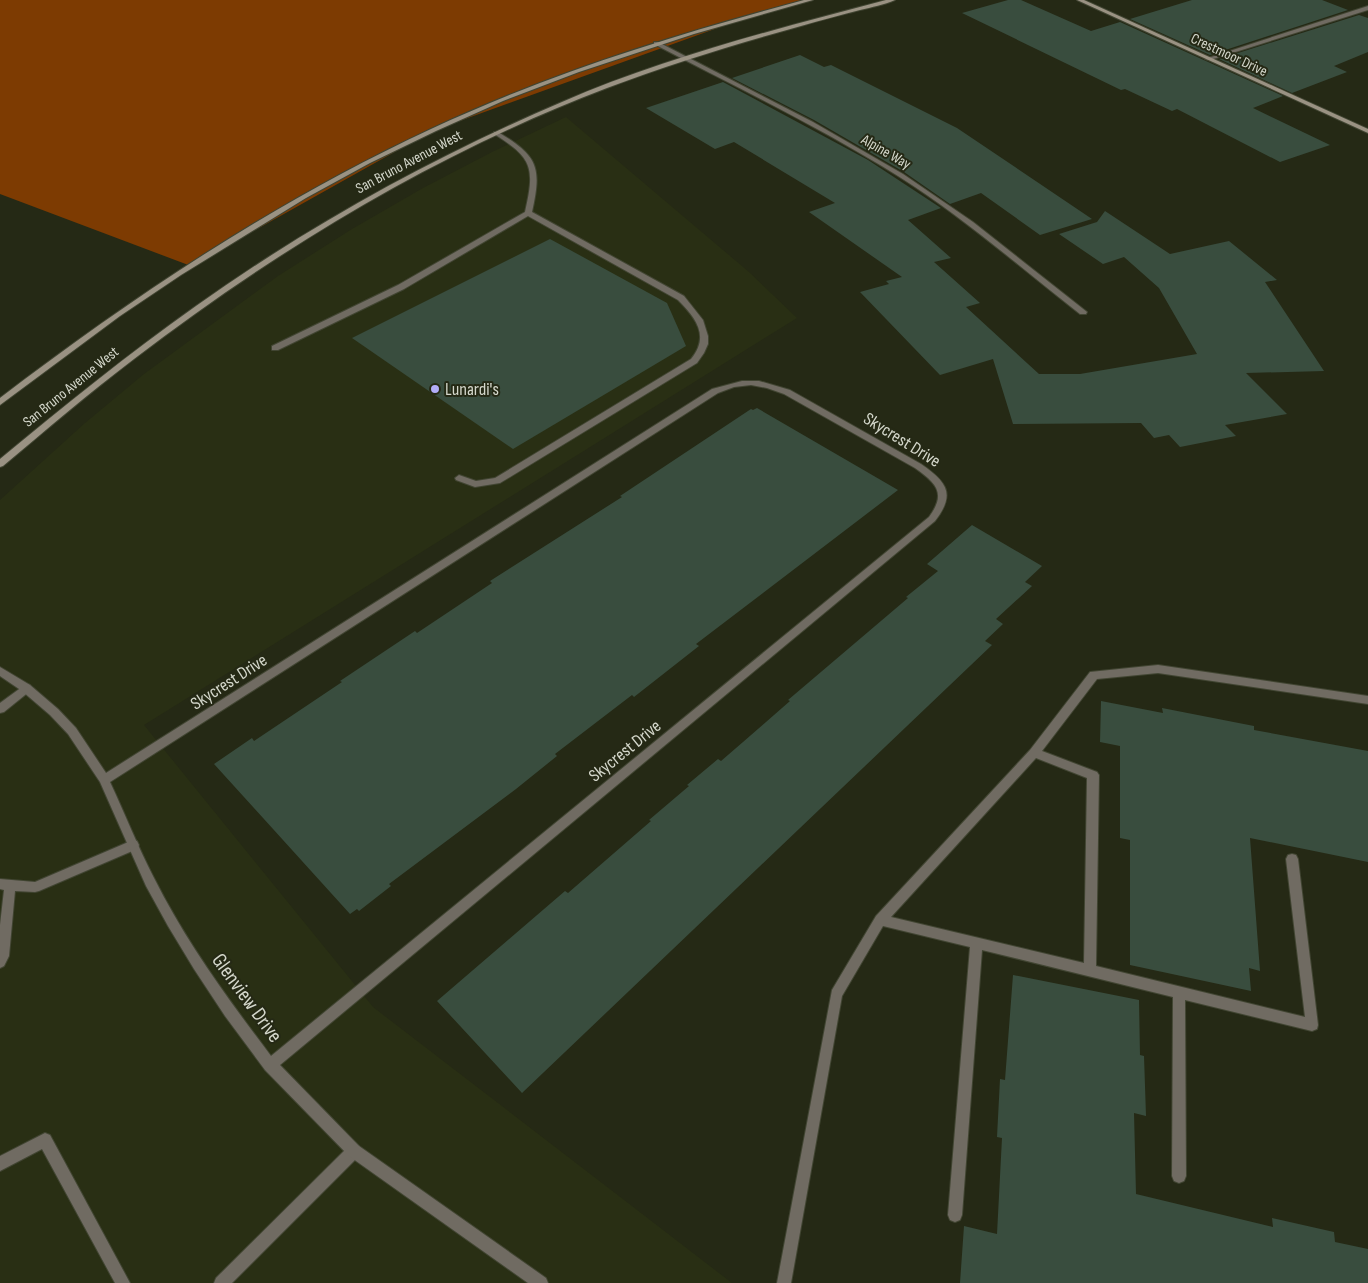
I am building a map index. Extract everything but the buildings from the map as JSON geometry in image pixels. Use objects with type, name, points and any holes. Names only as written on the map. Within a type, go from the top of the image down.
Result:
[{"type":"main road","name":"San Bruno Avenue West","points":[[0,402],[138,301],[216,250],[315,191],[424,135],[566,74],[656,43],[810,0]]},
{"type":"main road","name":"San Bruno Avenue West","points":[[0,464],[120,365],[229,285],[356,206],[428,166],[566,102],[684,58],[770,32],[892,0]]},
{"type":"main road","name":"Crestmoor Drive","points":[[1080,0],[1368,131]]},
{"type":"street","points":[[1208,59],[1368,8]]},
{"type":"street","name":"Alpine Way","points":[[656,43],[902,175],[939,201],[1083,312]]},
{"type":"street","points":[[275,348],[401,287],[528,213],[534,185],[531,162],[522,150],[496,133]]},
{"type":"street","points":[[459,478],[475,484],[487,484],[497,481],[694,361],[701,354],[704,347],[705,339],[701,323],[690,306],[681,298],[528,213]]},
{"type":"street","name":"Skycrest Drive","points":[[104,780],[715,391],[726,386],[750,382],[764,384],[787,392],[918,466],[932,475],[941,486],[944,499],[941,510],[932,519],[270,1065]]},
{"type":"street","points":[[784,1283],[836,994],[880,920],[1034,753],[1094,675],[1158,669],[1368,700]]},
{"type":"street","name":"Glenview Drive","points":[[0,671],[26,688],[54,712],[72,731],[104,780],[133,845],[172,922],[198,965],[270,1065],[354,1151],[541,1283]]},
{"type":"street","points":[[0,710],[26,688]]},
{"type":"street","points":[[1034,753],[1093,775],[1090,971]]},
{"type":"street","points":[[0,962],[3,956],[6,912],[5,885],[35,887],[133,845]]},
{"type":"street","points":[[880,920],[1179,994],[1312,1024],[1292,859]]},
{"type":"street","points":[[955,1214],[976,943]]},
{"type":"street","points":[[1179,994],[1179,1176]]},
{"type":"street","points":[[0,1164],[45,1140],[124,1283]]},
{"type":"street","points":[[221,1283],[354,1151]]},
{"type":"shaded area","points":[[0,0],[811,0],[759,13],[432,131],[191,266],[0,194]]},
{"type":"shaded area","points":[[566,117],[749,272],[797,318],[144,725],[373,1007],[732,1283],[0,1283],[0,500],[85,423],[144,374],[278,276],[352,229],[423,188],[492,152]]},
{"type":"place","name":"Lunardi's","points":[[435,389]]}]
